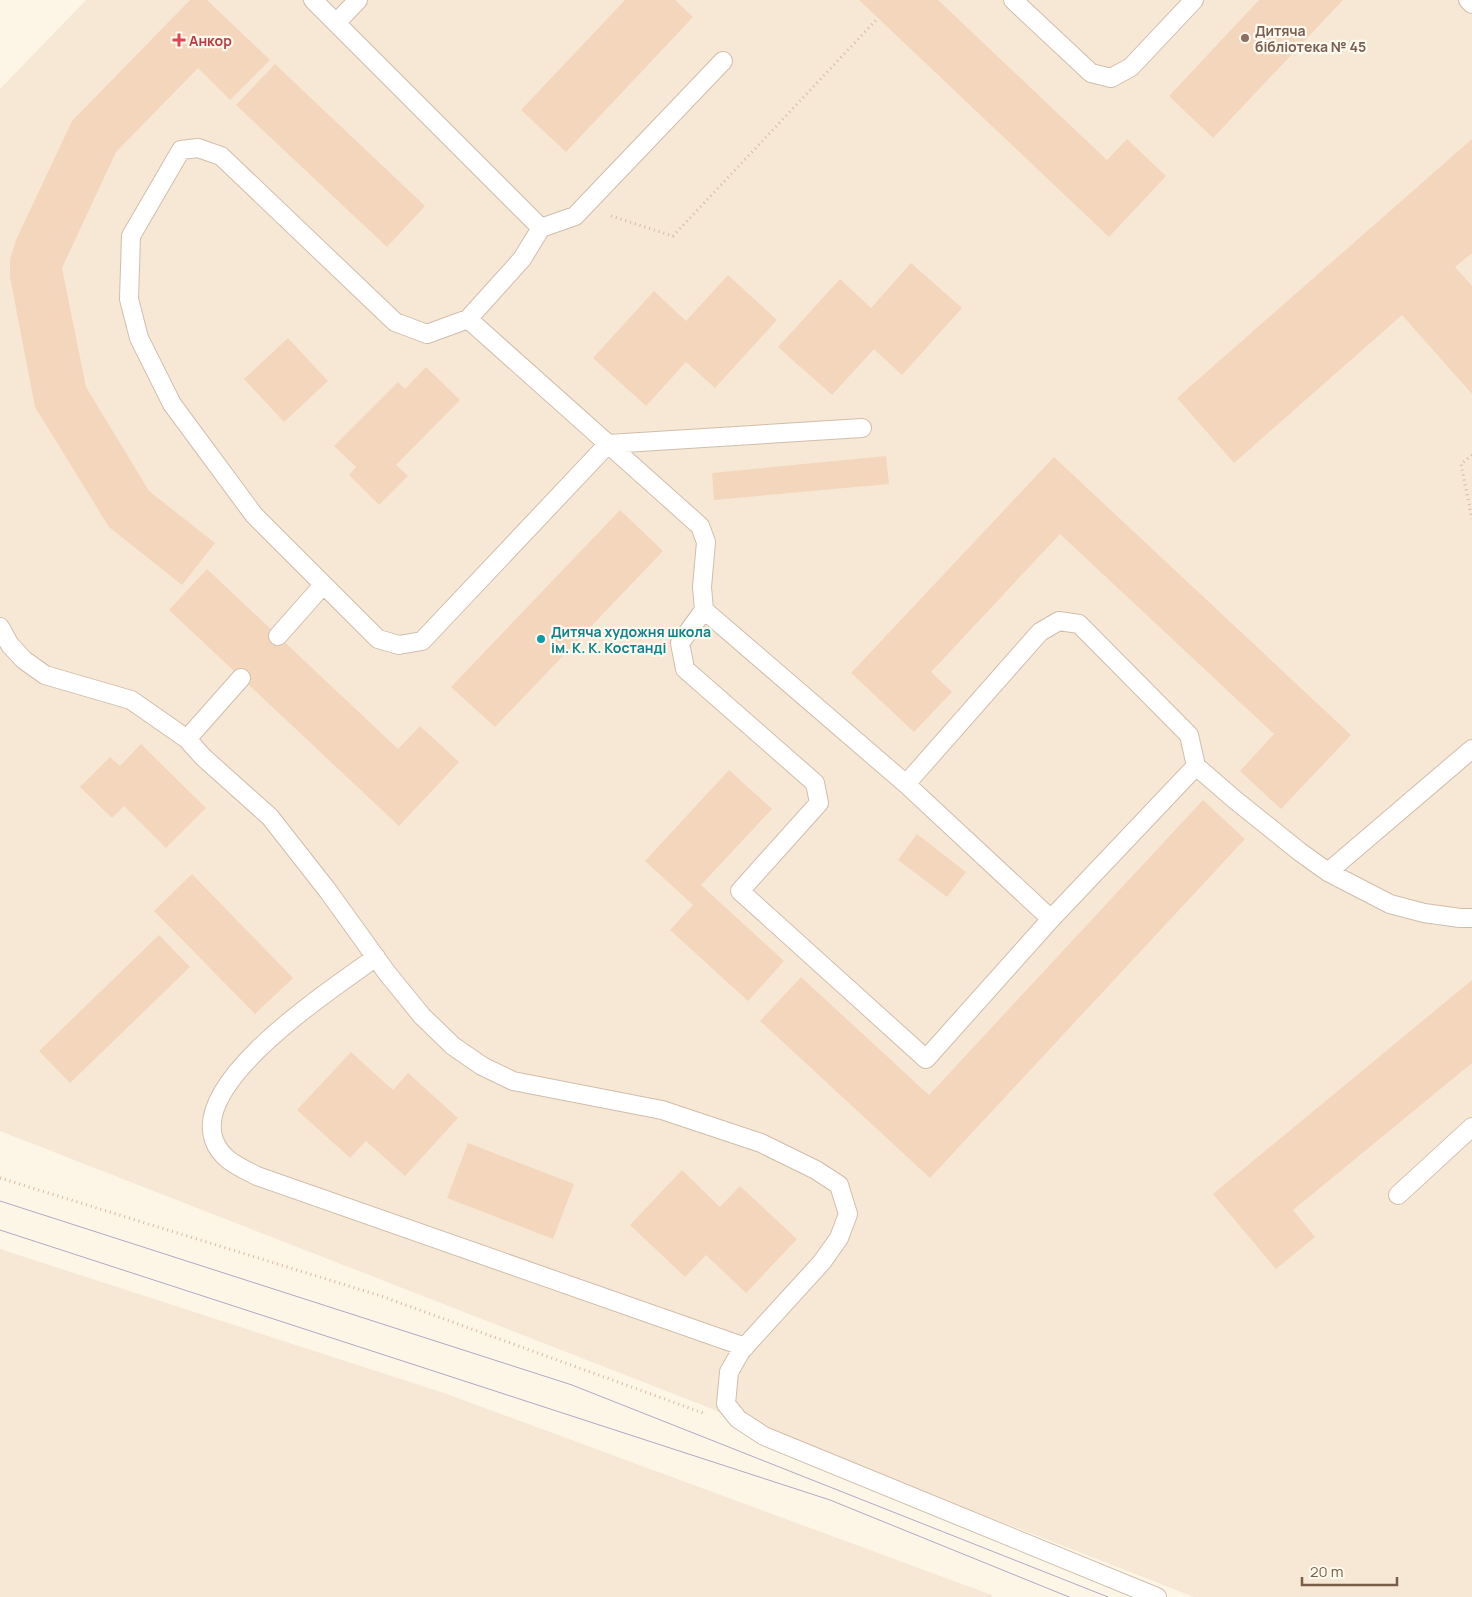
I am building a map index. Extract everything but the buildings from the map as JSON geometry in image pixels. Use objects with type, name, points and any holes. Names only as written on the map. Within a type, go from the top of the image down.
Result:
[{"type":"lane","points":[[313,0],[541,228]]},
{"type":"lane","points":[[336,23],[358,0]]},
{"type":"lane","points":[[1013,0],[1091,73],[1111,78],[1131,67],[1194,0]]},
{"type":"lane","points":[[1468,0],[1472,4]]},
{"type":"lane","points":[[723,61],[575,216],[541,228],[522,259],[468,319],[427,334],[395,322],[221,156],[198,148],[181,150],[131,236],[129,299],[139,338],[172,404],[254,515],[378,639],[399,644],[422,641],[608,444],[862,428]]},
{"type":"lane","points":[[468,319],[700,526],[706,542],[702,587],[704,610],[680,643],[685,669],[815,784],[819,803],[740,891],[926,1059],[1051,919],[1196,766]]},
{"type":"lane","points":[[278,636],[323,586]]},
{"type":"lane","points":[[704,610],[906,784],[1051,919]]},
{"type":"lane","points":[[906,784],[1040,632],[1059,621],[1080,624],[1189,735],[1196,766],[1300,852],[1328,872],[1390,904],[1424,913],[1472,918]]},
{"type":"lane","points":[[0,627],[10,644],[24,660],[45,675],[131,700],[187,739],[270,817],[422,1016],[453,1046],[482,1066],[514,1080],[662,1110],[761,1143],[816,1170],[839,1185],[848,1214],[839,1238],[822,1262],[745,1347],[729,1372],[726,1404],[738,1419],[764,1436],[1157,1597]]},
{"type":"lane","points":[[187,739],[241,678]]},
{"type":"lane","points":[[1328,872],[1472,749]]},
{"type":"lane","points":[[376,957],[286,1024],[255,1052],[230,1082],[214,1111],[212,1126],[214,1140],[220,1152],[229,1162],[266,1179],[745,1347]]},
{"type":"lane","points":[[1398,1195],[1472,1127]]},
{"type":"path","points":[[584,207],[673,236],[878,18]]},
{"type":"path","points":[[1472,455],[1461,464],[1472,519]]},
{"type":"path","points":[[0,1178],[381,1296],[708,1415]]},
{"type":"shaded area","points":[[86,0],[1472,0],[1472,1597],[1194,1597],[0,1131],[0,89]]},
{"type":"shaded area","points":[[0,1249],[444,1393],[992,1595],[991,1597],[0,1597]]},
{"type":"tram line","points":[[0,1201],[572,1385],[1108,1597]]},
{"type":"tram line","points":[[0,1230],[830,1500],[1069,1597]]},
{"type":"place","name":"Дитяча бібліотека № 45","points":[[1245,38]]},
{"type":"place","name":"Анкор","points":[[179,40]]},
{"type":"place","name":"Дитяча художня школа ім. К. К. Костанді","points":[[541,639]]}]
